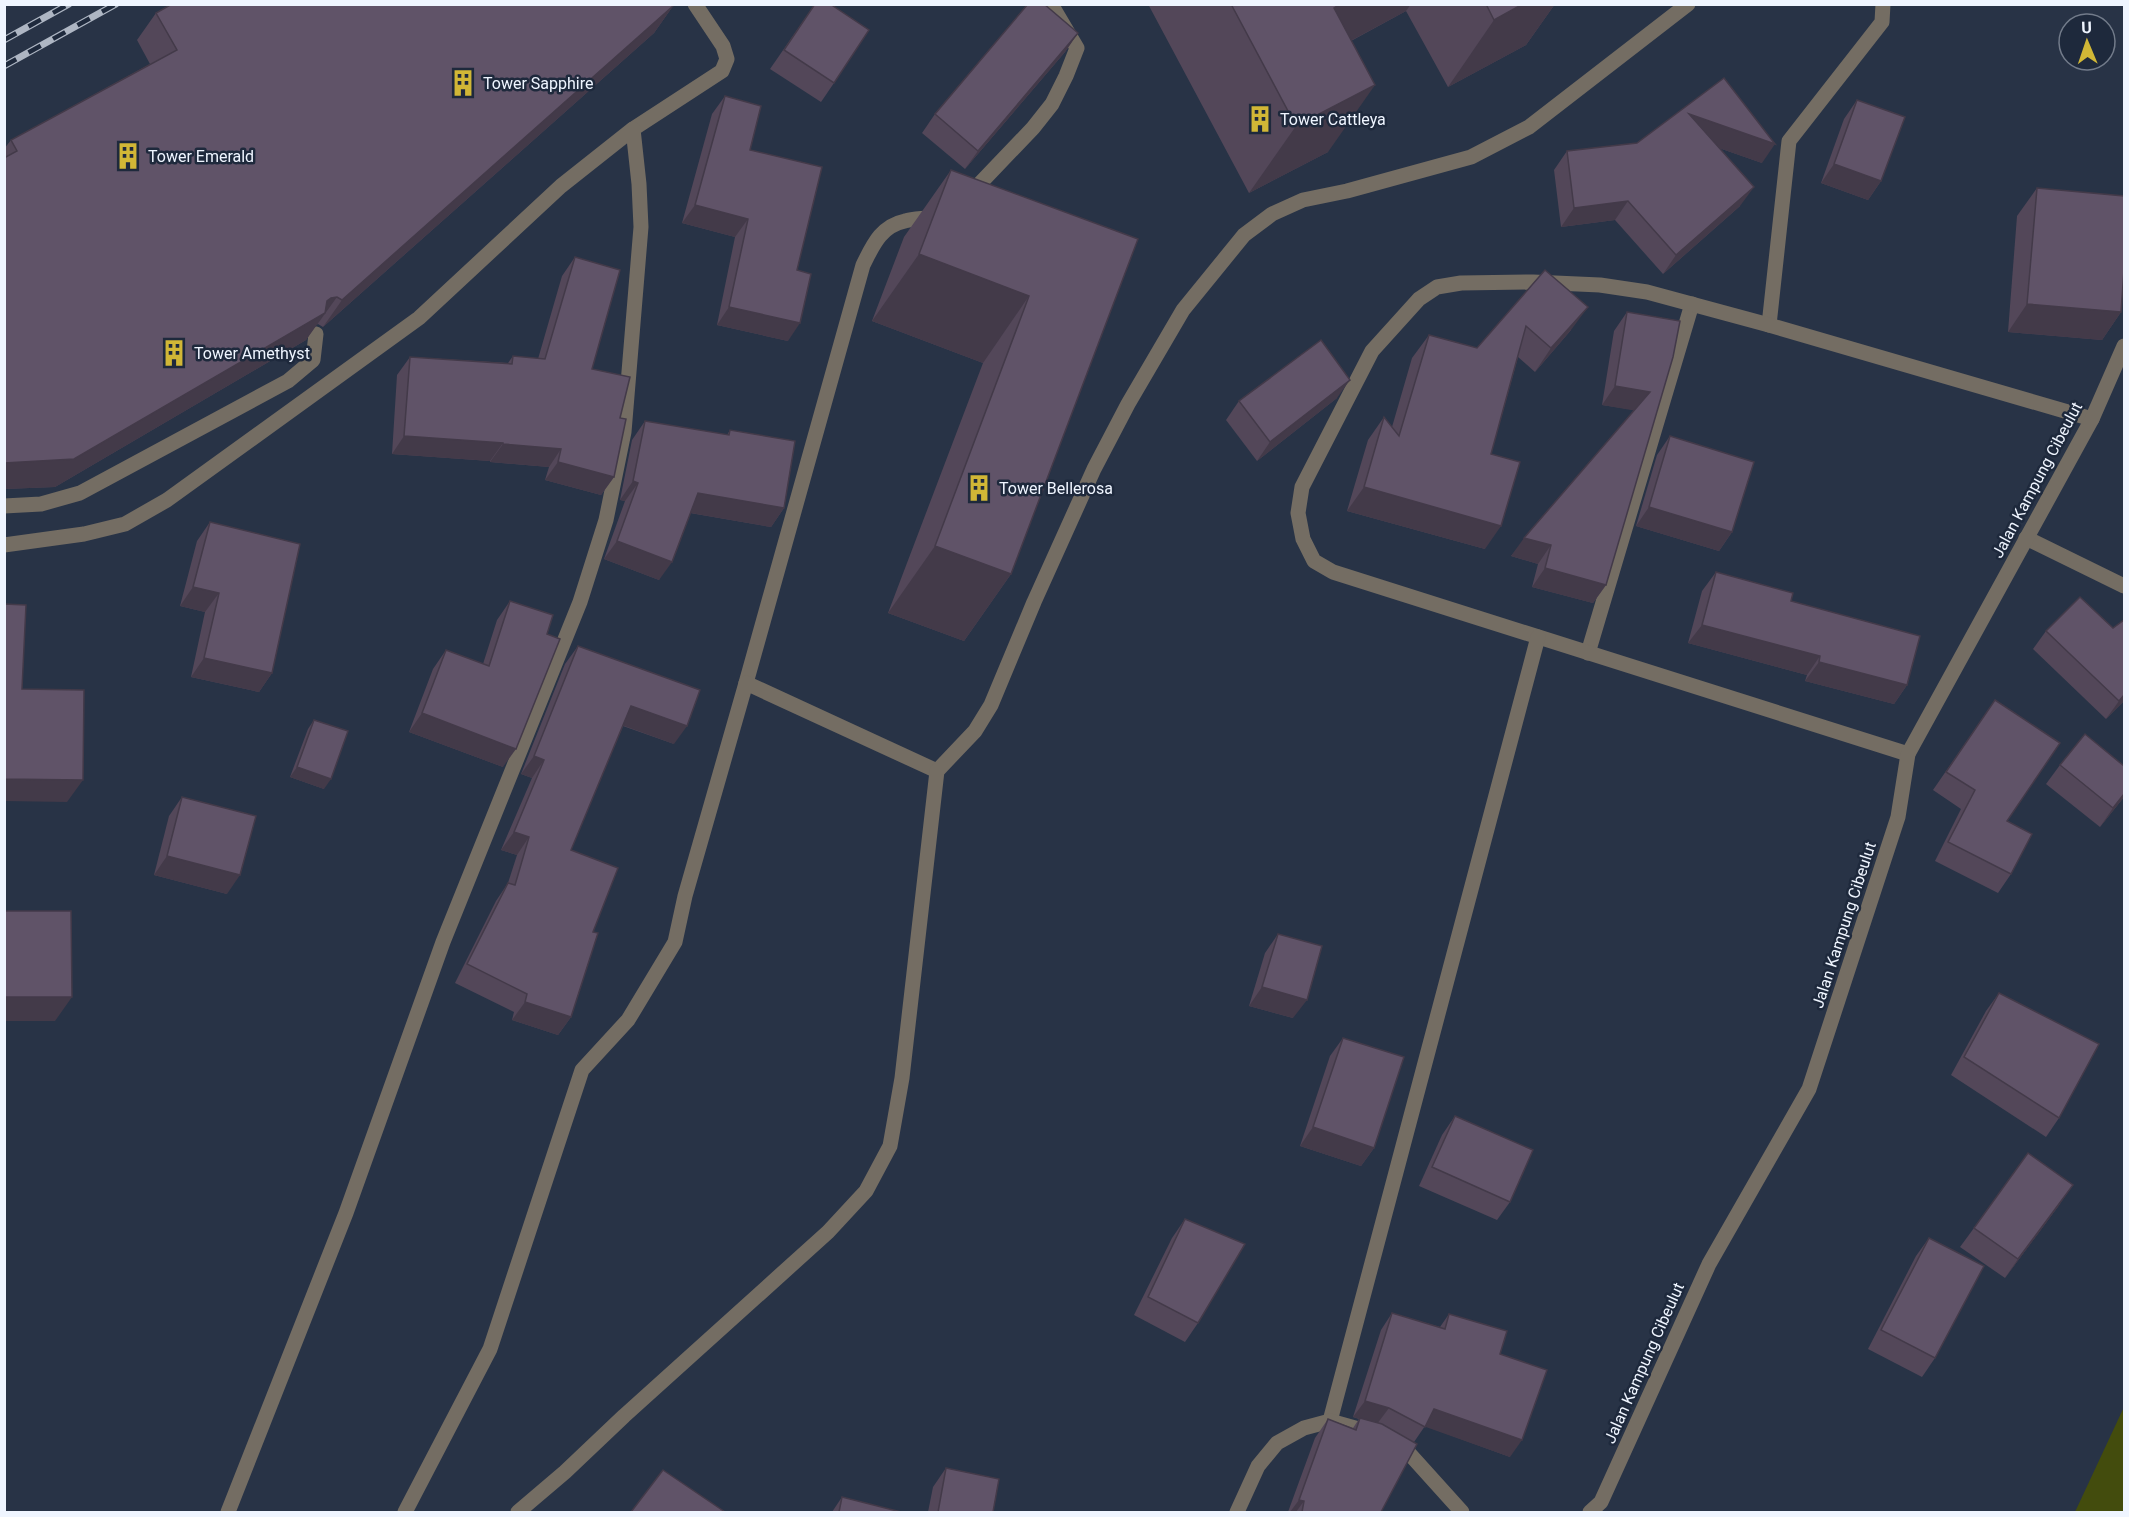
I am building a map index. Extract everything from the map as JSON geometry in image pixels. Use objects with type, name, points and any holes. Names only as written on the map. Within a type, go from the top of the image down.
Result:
[{"type":"street","points":[[4,545],[84,534],[125,524],[167,500],[419,318],[561,186],[633,129],[722,71],[727,59],[723,46],[695,4]]},
{"type":"street","points":[[405,1512],[490,1349],[582,1070],[628,1020],[675,942],[685,896],[863,265],[873,245],[886,228],[905,220],[926,219],[953,209],[1033,128],[1052,104],[1077,48],[1051,4]]},
{"type":"street","points":[[518,1512],[566,1472],[633,1408],[828,1233],[866,1191],[890,1146],[902,1078],[937,771],[975,731],[992,705],[1094,469],[1128,404],[1183,310],[1244,235],[1272,214],[1303,200],[1347,192],[1471,157],[1520,132],[1599,75],[1688,4]]},
{"type":"street","points":[[1769,325],[1789,141],[1882,22],[1883,4]]},
{"type":"street","points":[[228,1512],[346,1213],[443,942],[580,602],[606,519],[624,432],[640,238],[639,184],[633,129]]},
{"type":"street","points":[[1908,754],[1333,572],[1314,561],[1303,539],[1298,513],[1302,487],[1372,351],[1419,298],[1437,286],[1461,283],[1600,285],[1647,292],[1692,304],[2092,418]]},
{"type":"street","points":[[1588,653],[1692,304]]},
{"type":"street","points":[[4,506],[41,504],[80,493],[288,381],[314,360],[316,334]]},
{"type":"street","name":"Jalan Kampung Cibeulut","points":[[1590,1512],[1601,1502],[1709,1264],[1809,1089],[1898,817],[1908,754],[2092,418],[2124,346]]},
{"type":"street","points":[[2026,538],[2124,586]]},
{"type":"street","points":[[1330,1421],[1538,637]]},
{"type":"street","points":[[746,683],[937,771]]},
{"type":"street","points":[[1237,1512],[1258,1466],[1277,1443],[1304,1428],[1330,1421],[1373,1433],[1407,1451],[1462,1512]]},
{"type":"green space","points":[[2124,1407],[2124,1512],[2075,1512]]},
{"type":"building","points":[[172,4],[673,4],[673,6],[342,300],[337,297],[327,301],[325,313],[74,459],[4,463],[4,158],[17,151],[11,140],[177,50],[156,13]]},
{"type":"building","points":[[815,4],[830,4],[869,30],[834,83],[784,50]]},
{"type":"building","points":[[1028,4],[1044,4],[1078,33],[978,151],[935,114]]},
{"type":"building","points":[[1231,4],[1340,4],[1334,8],[1375,85],[1296,126]]},
{"type":"building","points":[[1486,4],[1523,4],[1494,20]]},
{"type":"building","points":[[1724,78],[1775,144],[1689,114],[1754,187],[1676,255],[1628,201],[1574,208],[1567,151],[1637,143]]},
{"type":"building","points":[[725,96],[761,106],[750,150],[822,167],[797,270],[811,274],[800,323],[729,307],[748,219],[695,205]]},
{"type":"building","points":[[1857,100],[1905,117],[1881,181],[1834,164]]},
{"type":"building","points":[[951,170],[1138,239],[1011,574],[935,546],[1029,296],[919,254]]},
{"type":"building","points":[[2037,188],[2124,196],[2124,270],[2121,312],[2027,304]]},
{"type":"building","points":[[575,257],[620,270],[592,369],[630,377],[620,418],[626,419],[614,477],[558,462],[561,449],[404,436],[410,357],[512,364],[513,356],[545,359]]},
{"type":"building","points":[[1545,270],[1588,307],[1551,348],[1526,326],[1491,454],[1520,462],[1501,526],[1364,487],[1384,417],[1399,436],[1429,335],[1477,348]]},
{"type":"building","points":[[1627,312],[1680,321],[1673,357],[1606,585],[1545,568],[1551,545],[1524,538],[1650,392],[1615,386]]},
{"type":"building","points":[[1321,340],[1350,380],[1270,442],[1239,401]]},
{"type":"building","points":[[645,421],[729,435],[730,430],[795,441],[784,508],[698,493],[672,562],[617,541],[638,483],[633,481]]},
{"type":"building","points":[[1670,436],[1754,462],[1732,532],[1649,507]]},
{"type":"building","points":[[210,522],[300,544],[272,673],[204,658],[219,593],[193,587]]},
{"type":"building","points":[[1716,572],[1793,593],[1791,601],[1920,636],[1907,685],[1819,662],[1820,656],[1702,625]]},
{"type":"building","points":[[2080,597],[2113,628],[2124,620],[2124,695],[2119,701],[2046,631]]},
{"type":"building","points":[[510,601],[553,615],[547,634],[560,639],[516,749],[422,713],[446,650],[489,666]]},
{"type":"building","points":[[4,604],[26,605],[22,689],[84,690],[83,780],[4,779]]},
{"type":"building","points":[[578,646],[700,690],[687,726],[631,706],[571,850],[618,868],[593,932],[598,933],[571,1017],[525,1002],[527,994],[467,964],[508,883],[515,885],[529,837],[514,832],[544,760],[534,756]]},
{"type":"building","points":[[1995,700],[2060,743],[2007,821],[2032,834],[2011,874],[1948,842],[1975,790],[1946,772]]},
{"type":"building","points":[[314,720],[348,731],[331,779],[297,767]]},
{"type":"building","points":[[2085,734],[2124,766],[2124,794],[2113,808],[2060,765]]},
{"type":"building","points":[[182,797],[256,816],[240,875],[167,856]]},
{"type":"building","points":[[4,911],[71,911],[72,997],[4,997]]},
{"type":"building","points":[[1278,934],[1322,946],[1307,1000],[1262,987]]},
{"type":"building","points":[[1999,993],[2099,1044],[2059,1118],[1964,1057]]},
{"type":"building","points":[[1343,1038],[1404,1057],[1374,1148],[1313,1127]]},
{"type":"building","points":[[1455,1116],[1533,1150],[1510,1202],[1432,1167]]},
{"type":"building","points":[[2028,1153],[2073,1185],[2018,1259],[1974,1228]]},
{"type":"building","points":[[1185,1219],[1245,1244],[1198,1323],[1148,1297]]},
{"type":"building","points":[[1929,1238],[1984,1266],[1935,1358],[1881,1330]]},
{"type":"building","points":[[1392,1313],[1445,1329],[1449,1314],[1507,1331],[1500,1354],[1547,1370],[1522,1440],[1434,1409],[1425,1427],[1389,1408],[1365,1401]]},
{"type":"building","points":[[1360,1418],[1382,1424],[1417,1444],[1381,1512],[1302,1512],[1304,1501],[1299,1500],[1328,1419],[1356,1430]]},
{"type":"building","points":[[946,1468],[999,1479],[993,1512],[938,1512]]},
{"type":"building","points":[[663,1470],[725,1512],[631,1512]]},
{"type":"building","points":[[842,1497],[901,1512],[839,1512]]},
{"type":"railway","points":[[4,40],[69,4]]},
{"type":"railway","points":[[4,66],[116,4]]},
{"type":"place","name":"Tower Sapphire","points":[[463,83]]},
{"type":"place","name":"Tower Cattleya","points":[[1260,119]]},
{"type":"place","name":"Tower Emerald","points":[[128,156]]},
{"type":"place","name":"Tower Amethyst","points":[[174,353]]},
{"type":"place","name":"Tower Bellerosa","points":[[979,488]]}]
